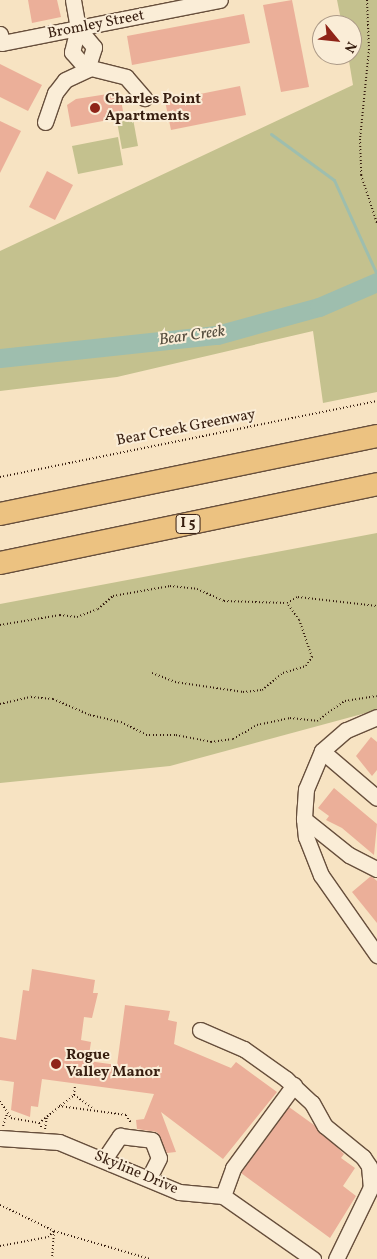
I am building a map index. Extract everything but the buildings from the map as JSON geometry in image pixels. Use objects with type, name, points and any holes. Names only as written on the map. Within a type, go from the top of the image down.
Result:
[{"type":"highway","points":[[0,514],[377,436]]},
{"type":"highway","name":"I 5","points":[[0,563],[377,484]]},
{"type":"street","points":[[73,0],[78,28],[72,52],[87,69]]},
{"type":"street","name":"Bromley Street","points":[[1,38],[78,28],[210,1]]},
{"type":"street","points":[[78,28],[94,47],[87,69]]},
{"type":"street","points":[[45,122],[55,93],[65,80],[87,69],[103,69],[120,75],[144,98]]},
{"type":"street","points":[[377,717],[346,730],[322,751],[306,789],[304,819],[306,837],[321,875],[377,955]]},
{"type":"street","points":[[322,751],[377,798]]},
{"type":"street","points":[[304,819],[349,855],[377,869]]},
{"type":"street","points":[[200,1030],[244,1049],[294,1085],[312,1103],[325,1126],[358,1152],[369,1166],[368,1197],[336,1259]]},
{"type":"street","points":[[223,1196],[234,1168],[294,1085]]},
{"type":"street","name":"Skyline Drive","points":[[2,1133],[59,1142],[105,1158],[179,1192],[223,1196],[313,1259]]},
{"type":"street","points":[[105,1158],[120,1136],[152,1140],[159,1158],[149,1178]]},
{"type":"path","points":[[367,0],[370,32],[360,139],[361,175],[377,223]]},
{"type":"path","name":"Bear Creek Greenway","points":[[0,477],[377,401]]},
{"type":"path","points":[[0,625],[60,615],[77,616],[98,609],[114,596],[170,586],[197,589],[218,600],[288,603],[302,597],[377,606]]},
{"type":"path","points":[[152,673],[175,682],[242,692],[262,690],[283,673],[306,666],[312,657],[310,645],[288,603]]},
{"type":"path","points":[[0,704],[31,698],[53,699],[90,715],[121,722],[146,735],[176,735],[211,742],[233,739],[257,725],[290,718],[317,721],[345,701],[377,696]]},
{"type":"path","points":[[39,1123],[74,1094],[75,1086]]},
{"type":"path","points":[[74,1094],[96,1111]]},
{"type":"path","points":[[0,1101],[7,1114],[2,1133]]},
{"type":"path","points":[[59,1106],[126,1115],[131,1123]]},
{"type":"path","points":[[7,1114],[39,1123],[45,1133],[47,1115]]},
{"type":"path","points":[[0,1205],[54,1231],[150,1259]]},
{"type":"path","points":[[0,1246],[48,1238],[54,1231]]},
{"type":"path","points":[[52,1259],[54,1231]]},
{"type":"shaded area","points":[[337,0],[377,0],[377,392],[323,403],[313,331],[117,377],[0,391],[0,251],[353,85],[350,65],[362,65],[362,15],[340,15]]},
{"type":"shaded area","points":[[133,119],[138,146],[122,149],[117,122]]},
{"type":"shaded area","points":[[118,137],[123,165],[78,174],[72,146]]},
{"type":"shaded area","points":[[377,533],[377,710],[170,766],[0,783],[0,604]]},
{"type":"waterway","points":[[271,134],[334,180],[377,275]]},
{"type":"waterway","name":"Bear Creek","points":[[0,358],[217,335],[319,307],[377,282]]},
{"type":"place","name":"Charles Point Apartments","points":[[95,108]]},
{"type":"place","name":"Rogue Valley Manor","points":[[56,1064]]}]
